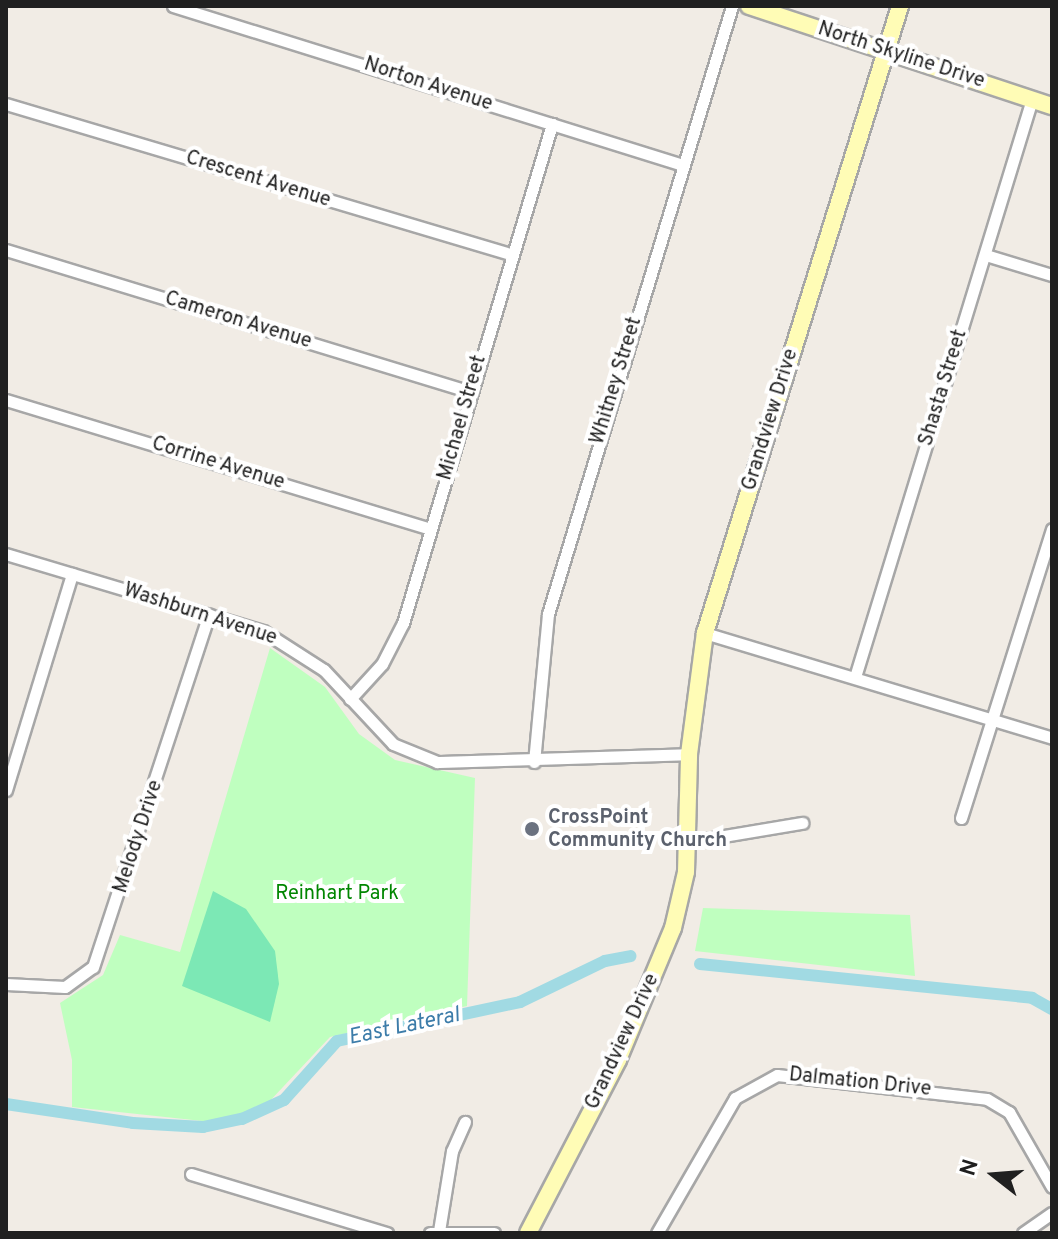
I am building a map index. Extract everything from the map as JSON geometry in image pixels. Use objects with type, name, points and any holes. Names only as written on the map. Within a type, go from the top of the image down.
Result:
[{"type":"street","name":"Norton Avenue","points":[[173,6],[683,165]]},
{"type":"street","name":"Whitney Street","points":[[534,762],[548,614],[732,6]]},
{"type":"street","name":"North Skyline Drive","points":[[749,6],[1052,106]]},
{"type":"street","name":"Grandview Drive","points":[[528,1233],[649,988],[673,928],[688,842],[689,754],[705,633],[900,6]]},
{"type":"street","name":"Shasta Street","points":[[855,677],[1032,99]]},
{"type":"street","name":"Crescent Avenue","points":[[6,104],[510,254]]},
{"type":"street","name":"Michael Street","points":[[350,699],[395,641],[510,254],[552,124]]},
{"type":"street","name":"Cameron Avenue","points":[[6,250],[471,392]]},
{"type":"street","points":[[986,255],[1052,275]]},
{"type":"street","name":"Corrine Avenue","points":[[6,400],[430,529]]},
{"type":"street","points":[[961,818],[1052,529]]},
{"type":"street","name":"Washburn Avenue","points":[[6,554],[209,615],[288,644],[350,699],[376,730],[417,755],[456,765],[689,754]]},
{"type":"street","points":[[6,790],[72,574]]},
{"type":"street","name":"Melody Drive","points":[[6,984],[65,987],[93,967],[209,615]]},
{"type":"street","points":[[705,633],[1052,738]]},
{"type":"street","points":[[688,842],[802,823]]},
{"type":"street","name":"Dalmation Drive","points":[[657,1233],[735,1098],[777,1075],[987,1099],[1009,1112],[1052,1187]]},
{"type":"street","points":[[465,1122],[452,1151],[435,1232],[494,1233]]},
{"type":"street","points":[[191,1174],[387,1233]]},
{"type":"street","points":[[1023,1233],[1052,1213]]},
{"type":"green space","name":"Reinhart Park","points":[[270,648],[325,687],[359,734],[395,760],[475,778],[467,1006],[330,1037],[267,1104],[221,1123],[72,1107],[72,1060],[60,1003],[103,975],[120,935],[180,952]]},
{"type":"green space","points":[[213,891],[246,909],[275,951],[279,984],[270,1022],[182,986]]},
{"type":"green space","points":[[703,908],[910,915],[915,976],[695,951]]},
{"type":"waterway","name":"East Lateral","points":[[6,1104],[133,1123],[203,1127],[242,1119],[284,1100],[337,1041],[520,1002],[605,961],[631,956]]},
{"type":"waterway","name":"East Lateral","points":[[700,964],[1032,998],[1052,1009]]},
{"type":"place","name":"CrossPoint Community Church","points":[[532,829]]}]
